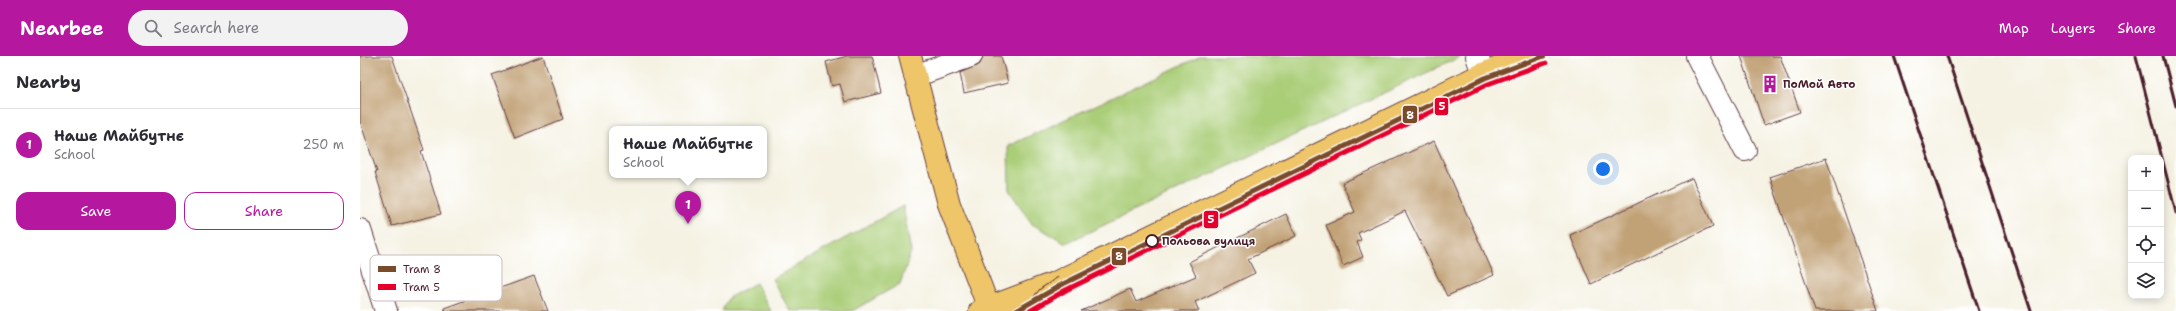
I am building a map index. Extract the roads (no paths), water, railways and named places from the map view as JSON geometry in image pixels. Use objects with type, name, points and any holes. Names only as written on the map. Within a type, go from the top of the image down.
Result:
[{"type":"main road","points":[[912,66],[949,204],[986,310],[1057,282],[1480,65],[1528,56]]},
{"type":"street","points":[[912,66],[971,56]]},
{"type":"street","points":[[1697,56],[1745,150]]},
{"type":"street","points":[[360,230],[370,261]]},
{"type":"street","points":[[383,301],[386,311]]},
{"type":"tram line","name":"8","points":[[1016,311],[1063,284],[1485,78],[1544,56]]},
{"type":"tram line","name":"5","points":[[1030,311],[1066,290],[1488,84],[1546,63]]},
{"type":"tram line","points":[[1022,311],[1040,289],[1058,277]]},
{"type":"tram line","points":[[1032,311],[1048,294],[1063,284]]},
{"type":"railway","points":[[1894,56],[1979,311]]},
{"type":"railway","points":[[1947,56],[2031,311]]},
{"type":"railway","points":[[2136,56],[2176,213]]},
{"type":"railway","points":[[2163,56],[2176,106]]},
{"type":"place","name":"ПоМой Авто","points":[[1770,84]]},
{"type":"place","name":"Наше Майбутнє","points":[[688,224]]},
{"type":"place","name":"Польова вулиця","points":[[1152,241]]}]
